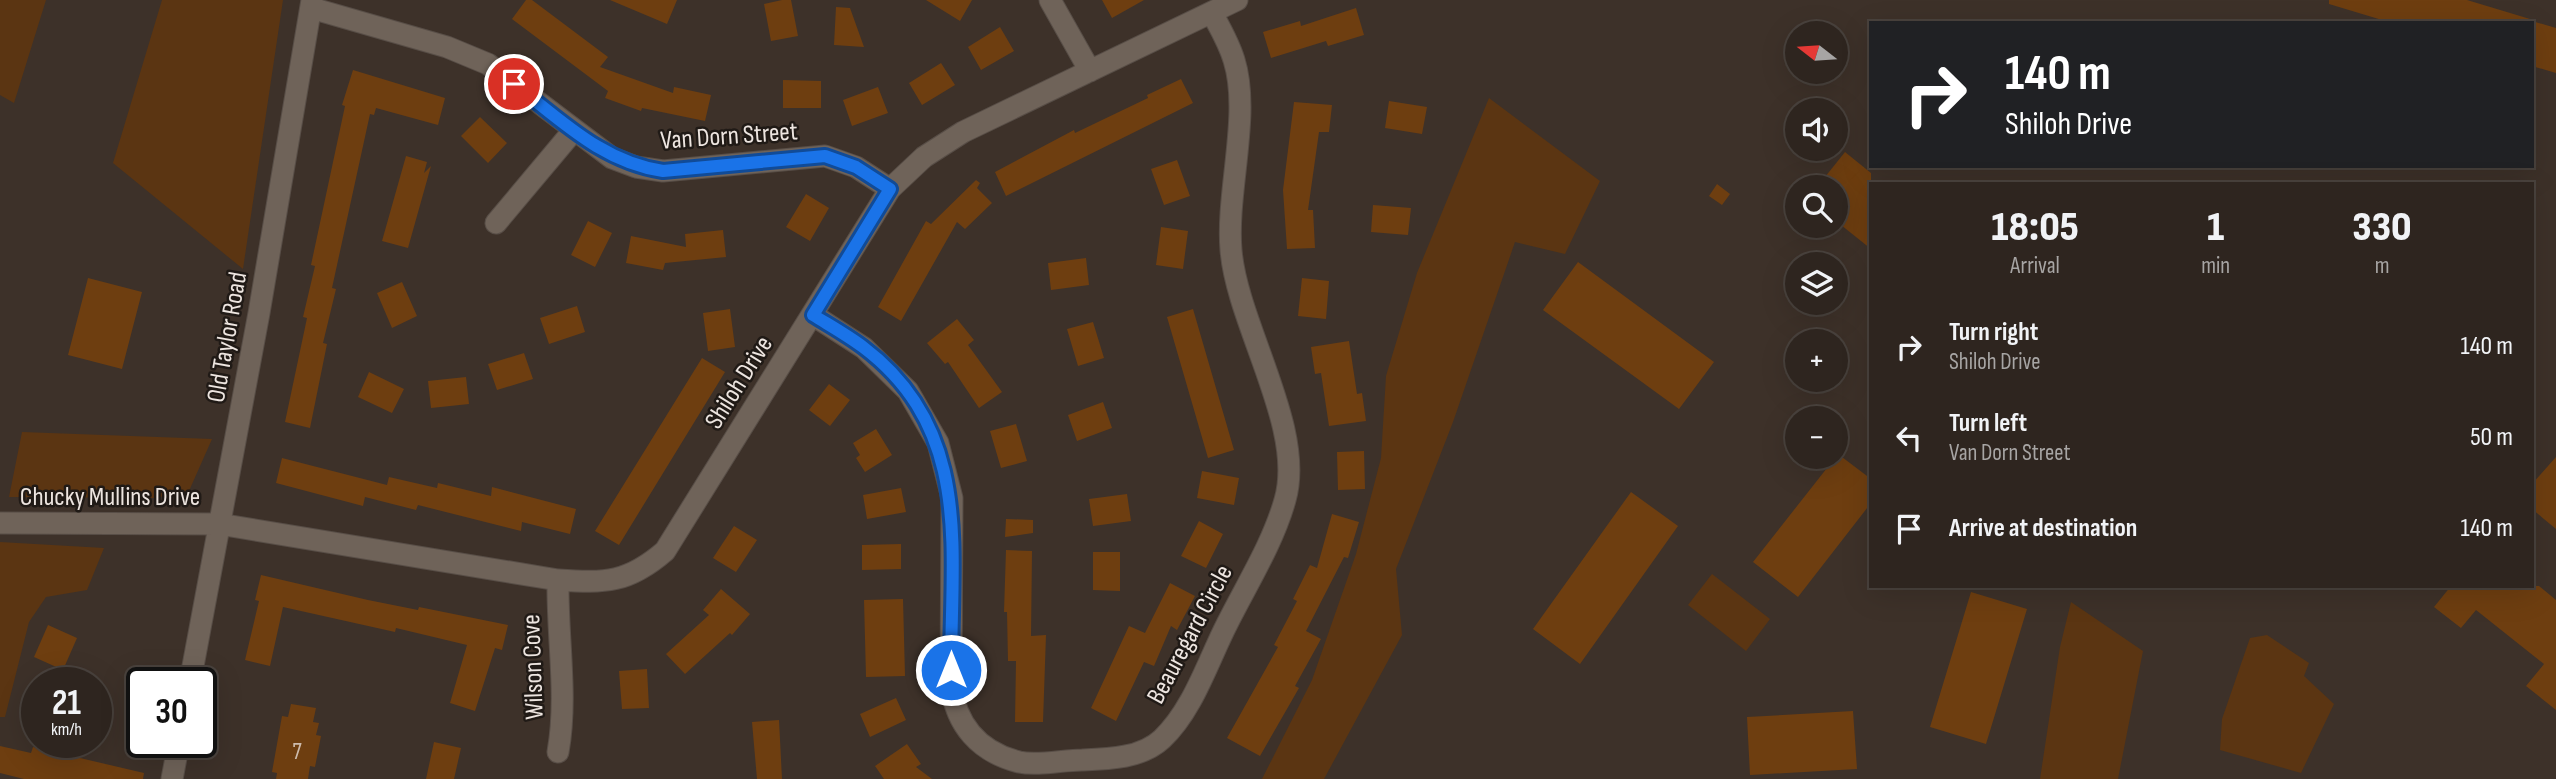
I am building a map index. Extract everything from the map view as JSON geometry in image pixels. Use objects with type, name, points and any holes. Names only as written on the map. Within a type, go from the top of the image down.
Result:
[{"type":"street","points":[[1050,0],[1090,71]]},
{"type":"street","name":"Shiloh Drive","points":[[219,524],[558,580],[606,583],[631,576],[666,551],[890,189],[924,157],[963,132],[1237,0]]},
{"type":"street","name":"Van Dorn Street","points":[[312,4],[447,47],[479,60],[612,158],[636,167],[663,171],[825,156],[856,167],[890,189]]},
{"type":"street","name":"Old Taylor Road","points":[[193,667],[312,4]]},
{"type":"street","name":"Beauregard Circle","points":[[813,315],[864,348],[908,391],[938,443],[951,498],[951,685],[955,710],[968,731],[986,747],[1021,762],[1137,754],[1161,740],[1184,710],[1273,531],[1286,499],[1288,478],[1285,437],[1238,287],[1231,250],[1239,93],[1235,63],[1212,13]]},
{"type":"street","points":[[496,223],[574,130]]},
{"type":"street","name":"Chucky Mullins Drive","points":[[0,523],[219,524]]},
{"type":"street","name":"Wilson Cove","points":[[558,580],[557,624],[564,716],[558,752]]},
{"type":"street","points":[[172,779],[175,758]]},
{"type":"shaded area","points":[[0,0],[46,0],[14,103],[0,95]]},
{"type":"shaded area","points":[[162,0],[283,0],[243,269],[113,163]]},
{"type":"shaded area","points":[[1489,98],[1600,181],[1565,254],[1515,242],[1453,422],[1396,569],[1402,635],[1324,779],[1262,779],[1312,680],[1356,554],[1381,458],[1386,376],[1417,273]]},
{"type":"shaded area","points":[[22,432],[212,439],[189,491],[155,498],[9,497]]},
{"type":"shaded area","points":[[0,542],[104,548],[87,590],[46,597],[29,622],[5,717],[0,717]]},
{"type":"shaded area","points":[[1712,574],[1770,619],[1746,651],[1688,605]]},
{"type":"shaded area","points":[[2071,602],[2143,651],[2118,779],[2040,779],[2060,647]]},
{"type":"shaded area","points":[[2267,635],[2309,663],[2304,676],[2334,704],[2301,773],[2220,750],[2222,719],[2250,638]]},
{"type":"building","points":[[526,0],[532,0],[608,57],[600,67],[673,93],[674,87],[711,95],[705,121],[642,108],[641,111],[605,98],[608,91],[512,19]]},
{"type":"building","points":[[610,0],[677,0],[667,24]]},
{"type":"building","points":[[791,0],[798,36],[771,41],[764,4]]},
{"type":"building","points":[[926,0],[972,0],[960,21]]},
{"type":"building","points":[[1102,0],[1144,0],[1112,18]]},
{"type":"building","points":[[2329,0],[2467,0],[2530,19],[2385,21],[2329,4]]},
{"type":"building","points":[[836,7],[850,8],[864,47],[834,45]]},
{"type":"building","points":[[1356,8],[1364,35],[1328,46],[1326,41],[1271,58],[1263,32],[1300,21],[1301,26]]},
{"type":"building","points":[[2534,22],[2556,28],[2556,73],[2534,67]]},
{"type":"building","points":[[1000,27],[1014,51],[981,70],[968,47]]},
{"type":"building","points":[[941,63],[955,85],[922,105],[909,83]]},
{"type":"building","points":[[353,70],[445,98],[438,125],[376,108],[374,115],[370,114],[332,288],[336,289],[323,343],[327,344],[310,428],[285,422],[307,318],[303,317],[315,266],[311,265],[345,106],[342,105]]},
{"type":"building","points":[[1181,79],[1193,103],[1006,196],[995,172],[1074,130],[1075,133],[1148,98],[1147,95]]},
{"type":"building","points":[[783,80],[821,81],[821,108],[783,108]]},
{"type":"building","points":[[878,87],[888,113],[852,126],[843,100]]},
{"type":"building","points":[[1389,101],[1427,107],[1422,134],[1385,128]]},
{"type":"building","points":[[1294,102],[1332,105],[1329,132],[1319,132],[1308,210],[1313,210],[1315,248],[1287,249],[1283,190]]},
{"type":"building","points":[[480,117],[507,143],[488,163],[461,136]]},
{"type":"building","points":[[1848,154],[1871,173],[1869,247],[1848,231],[1848,175],[1827,175],[1838,161],[1848,161]]},
{"type":"building","points":[[406,156],[427,162],[424,173],[431,166],[408,248],[382,241]]},
{"type":"building","points":[[1177,160],[1190,196],[1164,205],[1151,169]]},
{"type":"building","points":[[976,180],[980,183],[977,188],[992,203],[965,229],[957,222],[901,321],[878,307],[926,221],[931,224]]},
{"type":"building","points":[[1717,184],[1730,194],[1722,205],[1709,196]]},
{"type":"building","points":[[806,194],[829,208],[810,241],[786,227]]},
{"type":"building","points":[[1373,205],[1411,208],[1408,235],[1371,232]]},
{"type":"building","points":[[588,221],[612,233],[595,267],[571,255]]},
{"type":"building","points":[[1161,227],[1188,231],[1183,269],[1156,265]]},
{"type":"building","points":[[723,230],[726,257],[665,263],[663,270],[626,263],[631,236],[686,247],[685,234]]},
{"type":"building","points":[[1086,258],[1089,285],[1051,290],[1048,263]]},
{"type":"building","points":[[1578,262],[1714,362],[1679,409],[1543,310]]},
{"type":"building","points":[[88,278],[142,292],[122,369],[68,355]]},
{"type":"building","points":[[1302,278],[1329,281],[1326,319],[1298,316]]},
{"type":"building","points":[[402,282],[417,316],[392,328],[377,293]]},
{"type":"building","points":[[577,306],[585,332],[549,344],[540,318]]},
{"type":"building","points":[[730,309],[735,347],[708,351],[703,313]]},
{"type":"building","points":[[1193,309],[1234,450],[1208,458],[1167,317]]},
{"type":"building","points":[[957,319],[974,340],[968,345],[1002,392],[979,408],[948,362],[945,364],[927,343]]},
{"type":"building","points":[[1093,322],[1104,358],[1078,366],[1067,329]]},
{"type":"building","points":[[1349,341],[1357,394],[1362,393],[1366,421],[1329,426],[1321,373],[1315,374],[1311,347]]},
{"type":"building","points":[[524,353],[533,379],[497,390],[488,364]]},
{"type":"building","points":[[702,358],[725,372],[619,545],[595,531]]},
{"type":"building","points":[[369,372],[404,389],[392,413],[358,397]]},
{"type":"building","points":[[466,377],[469,404],[431,408],[428,381]]},
{"type":"building","points":[[829,384],[850,400],[830,426],[809,410]]},
{"type":"building","points":[[1103,402],[1112,428],[1077,441],[1068,415]]},
{"type":"building","points":[[1016,424],[1027,461],[1001,468],[990,431]]},
{"type":"building","points":[[876,429],[892,455],[865,472],[856,458],[860,455],[853,443]]},
{"type":"building","points":[[1364,451],[1365,489],[1338,490],[1337,452]]},
{"type":"building","points":[[2556,457],[2556,529],[2534,511],[2534,482]]},
{"type":"building","points":[[282,458],[387,485],[389,477],[437,488],[438,483],[491,496],[492,487],[576,509],[570,534],[522,522],[521,531],[418,505],[416,510],[365,497],[363,506],[276,483]]},
{"type":"building","points":[[1848,462],[1869,477],[1869,506],[1798,597],[1753,562],[1826,469],[1848,469]]},
{"type":"building","points":[[1202,471],[1239,478],[1234,505],[1197,498]]},
{"type":"building","points":[[901,488],[906,512],[867,519],[863,495]]},
{"type":"building","points":[[1631,492],[1678,526],[1580,664],[1533,629]]},
{"type":"building","points":[[1127,494],[1131,521],[1093,526],[1089,499]]},
{"type":"building","points":[[1332,514],[1359,522],[1348,558],[1344,557],[1306,631],[1321,639],[1295,686],[1299,688],[1260,756],[1227,738],[1278,647],[1274,645],[1297,601],[1293,599],[1310,565],[1317,568]]},
{"type":"building","points":[[1006,519],[1033,520],[1033,533],[1005,537]]},
{"type":"building","points":[[1199,521],[1223,534],[1206,568],[1181,556]]},
{"type":"building","points":[[734,526],[757,540],[736,572],[713,558]]},
{"type":"building","points":[[901,544],[901,569],[862,570],[862,545]]},
{"type":"building","points":[[1006,550],[1032,551],[1031,636],[1046,635],[1043,722],[1015,722],[1016,661],[1008,661],[1007,612],[1004,612]]},
{"type":"building","points":[[1093,552],[1120,552],[1120,591],[1093,590]]},
{"type":"building","points":[[261,575],[368,600],[508,625],[502,650],[495,648],[475,711],[450,703],[467,645],[396,628],[395,632],[283,607],[270,666],[245,660],[259,601],[255,600]]},
{"type":"building","points":[[1170,583],[1195,596],[1177,630],[1171,626],[1154,666],[1144,662],[1116,721],[1091,708],[1129,626],[1145,633]]},
{"type":"building","points":[[2539,586],[2556,600],[2556,710],[2526,686],[2544,664],[2476,610],[2461,628],[2434,607],[2449,588]]},
{"type":"building","points":[[721,589],[750,614],[732,635],[730,633],[685,674],[666,654],[709,615],[703,610]]},
{"type":"building","points":[[1971,592],[2027,609],[1986,744],[1930,727]]},
{"type":"building","points":[[903,599],[905,676],[866,677],[864,600]]},
{"type":"building","points":[[48,625],[77,638],[64,667],[56,667],[34,657]]},
{"type":"building","points":[[647,669],[649,708],[622,709],[619,671]]},
{"type":"building","points":[[896,698],[906,720],[870,737],[860,714]]},
{"type":"building","points":[[291,704],[316,708],[313,722],[319,723],[316,735],[321,736],[315,767],[310,766],[308,779],[276,779],[277,773],[272,772],[282,716],[288,717]]},
{"type":"building","points":[[1853,711],[1857,769],[1750,775],[1747,717]]},
{"type":"building","points":[[779,720],[782,779],[757,779],[752,722]]},
{"type":"building","points":[[434,742],[461,748],[454,779],[426,779]]},
{"type":"building","points":[[907,744],[921,764],[916,767],[932,779],[884,779],[875,766]]},
{"type":"building","points":[[0,746],[21,751],[21,758],[80,758],[144,773],[143,779],[24,779],[0,773]]},
{"type":"route","points":[[514,84],[612,158],[636,167],[663,171],[825,156],[856,167],[890,189],[813,315],[864,348],[908,391],[938,443],[951,498],[951,670]]}]
